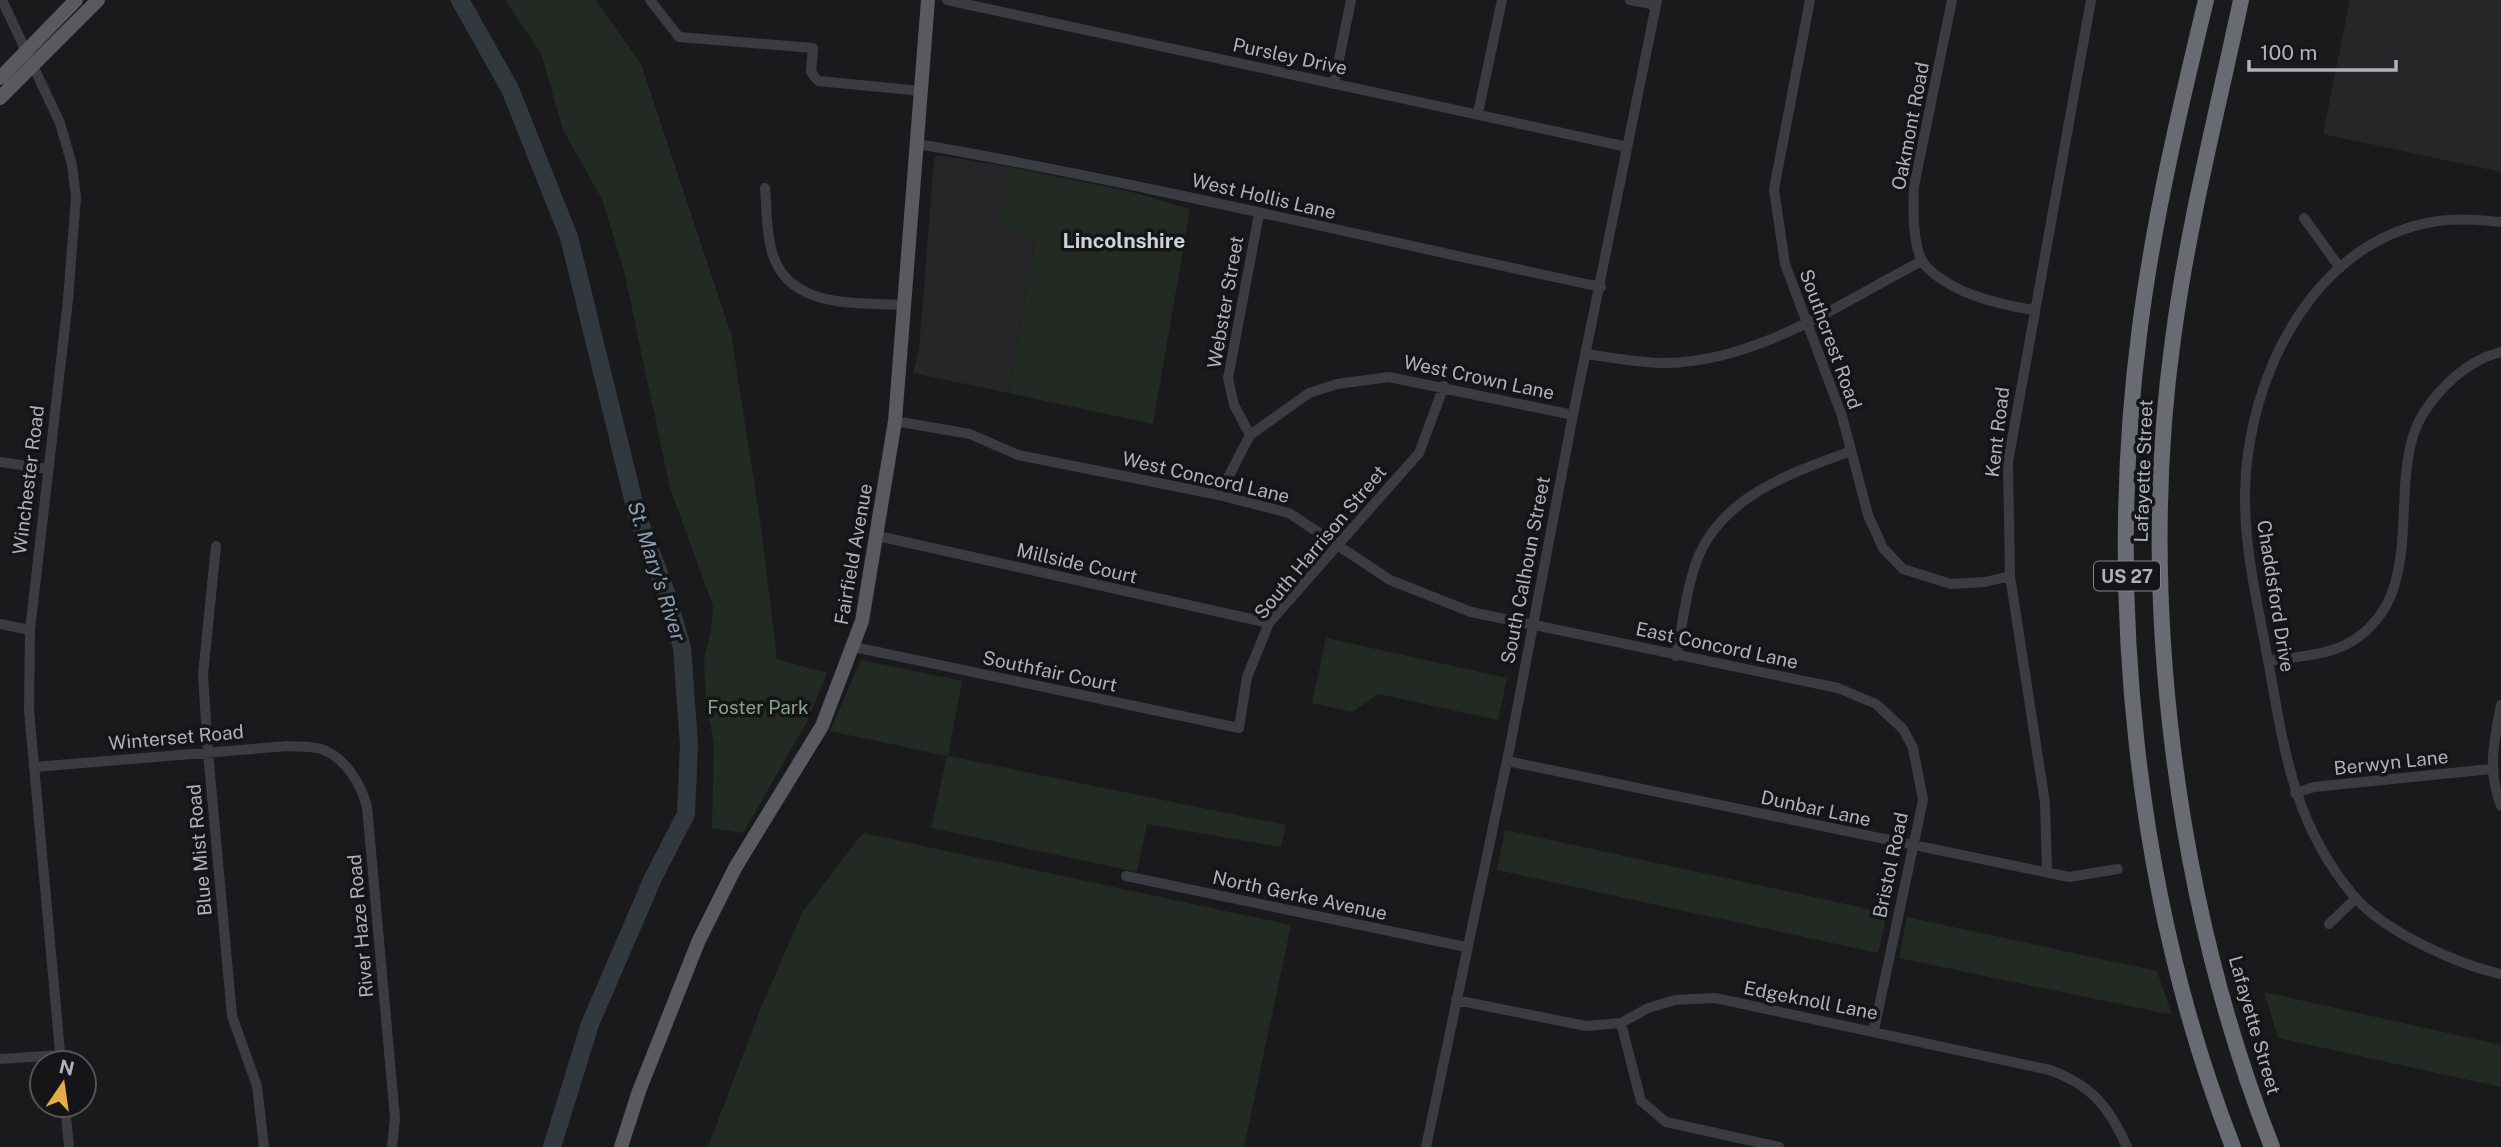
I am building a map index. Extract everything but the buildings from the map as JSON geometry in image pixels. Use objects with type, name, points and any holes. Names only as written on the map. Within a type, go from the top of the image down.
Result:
[{"type":"highway","name":"Lafayette Street","points":[[2206,0],[2155,227],[2139,330],[2128,501],[2126,600],[2141,784],[2163,906],[2194,1033],[2233,1147]]},
{"type":"highway","name":"Lafayette Street","points":[[2241,0],[2191,234],[2172,339],[2160,503],[2162,599],[2177,779],[2199,898],[2230,1023],[2272,1147]]},
{"type":"main road","points":[[0,98],[76,0]]},
{"type":"main road","points":[[0,78],[98,0]]},
{"type":"main road","name":"Fairfield Avenue","points":[[621,1147],[644,1077],[699,940],[735,868],[822,726],[862,621],[895,421],[928,0]]},
{"type":"street","name":"Winchester Road","points":[[2,0],[31,56],[60,123],[72,165],[76,197],[30,630],[29,710],[60,1049]]},
{"type":"street","points":[[650,0],[679,37],[813,48],[811,72],[818,81],[922,91]]},
{"type":"street","name":"Pursley Drive","points":[[947,0],[1627,147]]},
{"type":"street","points":[[1334,84],[1351,0]]},
{"type":"street","points":[[1478,113],[1502,0]]},
{"type":"street","points":[[1630,0],[1657,3]]},
{"type":"street","name":"Southcrest Road","points":[[1810,0],[1774,189],[1785,264],[1842,416],[1868,515],[1883,548],[1903,569],[1951,584],[1985,582],[2010,576]]},
{"type":"street","name":"Oakmont Road","points":[[1922,261],[1912,209],[1914,186],[1952,0]]},
{"type":"street","name":"Kent Road","points":[[2047,871],[2045,803],[2010,576],[2008,462],[2033,310],[2091,0]]},
{"type":"street","name":"South Calhoun Street","points":[[1426,1147],[1507,761],[1532,622],[1657,3]]},
{"type":"street","name":"West Hollis Lane","points":[[918,144],[1095,175],[1259,214],[1601,287]]},
{"type":"street","points":[[765,188],[771,248],[782,274],[792,286],[822,299],[906,305]]},
{"type":"street","name":"Webster Street","points":[[1250,435],[1234,405],[1228,378],[1259,214]]},
{"type":"street","points":[[2304,218],[2340,268]]},
{"type":"street","name":"Chaddsford Drive","points":[[2501,222],[2453,219],[2412,227],[2377,241],[2340,268],[2313,297],[2288,332],[2264,385],[2251,431],[2245,493],[2246,524],[2285,757],[2295,793],[2312,835],[2356,898],[2410,940],[2501,974]]},
{"type":"street","points":[[1587,354],[1642,362],[1690,361],[1734,352],[1807,322],[1922,261],[1941,278],[1981,298],[2033,310]]},
{"type":"street","points":[[2268,661],[2340,647],[2360,635],[2381,613],[2397,577],[2412,444],[2419,422],[2437,394],[2457,373],[2482,358],[2501,352]]},
{"type":"street","name":"West Crown Lane","points":[[1220,495],[1250,435],[1309,393],[1337,384],[1389,377],[1444,386],[1573,415]]},
{"type":"street","name":"South Harrison Street","points":[[1239,728],[1247,677],[1269,623],[1419,453],[1444,386]]},
{"type":"street","name":"West Concord Lane","points":[[895,421],[970,435],[1018,455],[1220,495],[1289,513],[1338,542],[1390,580],[1430,598],[1471,612],[1532,622]]},
{"type":"street","points":[[1676,656],[1699,556],[1725,517],[1763,488],[1795,471],[1851,451]]},
{"type":"street","points":[[0,462],[48,469]]},
{"type":"street","name":"Millside Court","points":[[878,536],[1269,623]]},
{"type":"street","name":"Blue Mist Road","points":[[216,546],[203,675],[208,752],[232,1016],[257,1086],[264,1147]]},
{"type":"street","name":"East Concord Lane","points":[[1532,622],[1676,656],[1838,688],[1861,696],[1890,714]]},
{"type":"street","points":[[0,624],[30,630]]},
{"type":"street","name":"Southfair Court","points":[[854,647],[1239,728]]},
{"type":"street","points":[[2501,705],[2491,769],[2501,806]]},
{"type":"street","name":"Bristol Road","points":[[1874,1030],[1911,846],[1923,800],[1913,748],[1903,729],[1890,714]]},
{"type":"street","name":"Winterset Road","points":[[34,767],[288,746],[321,749]]},
{"type":"street","name":"River Haze Road","points":[[321,749],[345,765],[362,790],[367,807],[395,1118],[392,1147]]},
{"type":"street","name":"Dunbar Lane","points":[[1507,761],[2069,877],[2118,869]]},
{"type":"street","name":"Berwyn Lane","points":[[2295,793],[2314,787],[2491,769]]},
{"type":"street","name":"North Gerke Avenue","points":[[1126,876],[1466,947]]},
{"type":"street","points":[[2329,924],[2356,898]]},
{"type":"street","name":"Edgeknoll Lane","points":[[1456,1000],[1586,1026],[1621,1023],[1648,1008],[1675,1000],[1714,998],[1874,1030],[2050,1070],[2078,1080],[2099,1100],[2127,1147]]},
{"type":"street","points":[[1621,1023],[1642,1101],[1665,1122],[1779,1147]]},
{"type":"street","points":[[0,1059],[28,1059]]},
{"type":"street","points":[[66,1119],[69,1147]]},
{"type":"shaded area","points":[[2350,0],[2501,0],[2501,172],[2323,134]]},
{"type":"shaded area","points":[[938,155],[1010,167],[999,228],[1036,235],[1008,393],[913,373],[919,350],[934,159]]},
{"type":"green space","name":"Foster Park","points":[[505,0],[596,0],[641,64],[731,334],[760,520],[777,659],[827,673],[808,720],[743,833],[712,828],[714,743],[707,710],[704,661],[713,606],[670,488],[624,271],[602,199],[563,130],[541,53]]},
{"type":"green space","points":[[1010,167],[1136,193],[1190,209],[1153,424],[1008,393],[1036,236],[999,228]]},
{"type":"green space","points":[[1326,638],[1507,678],[1498,720],[1379,694],[1352,712],[1312,703]]},
{"type":"green space","points":[[861,660],[962,681],[948,756],[1286,825],[1281,847],[1147,824],[1137,872],[931,828],[947,756],[830,731]]},
{"type":"green space","points":[[1505,830],[1887,913],[1878,953],[1497,870]]},
{"type":"green space","points":[[863,833],[1291,925],[1244,1147],[708,1147],[762,1005],[803,911]]},
{"type":"green space","points":[[1907,917],[2157,971],[2172,1015],[1899,958]]},
{"type":"green space","points":[[2264,992],[2501,1045],[2501,1087],[2278,1038]]},
{"type":"waterway","name":"St. Mary's River","points":[[460,0],[510,89],[569,237],[637,515],[667,595],[682,648],[689,745],[686,814],[653,878],[590,1024],[552,1147]]},
{"type":"district","name":"Lincolnshire","points":[[1124,240]]}]
